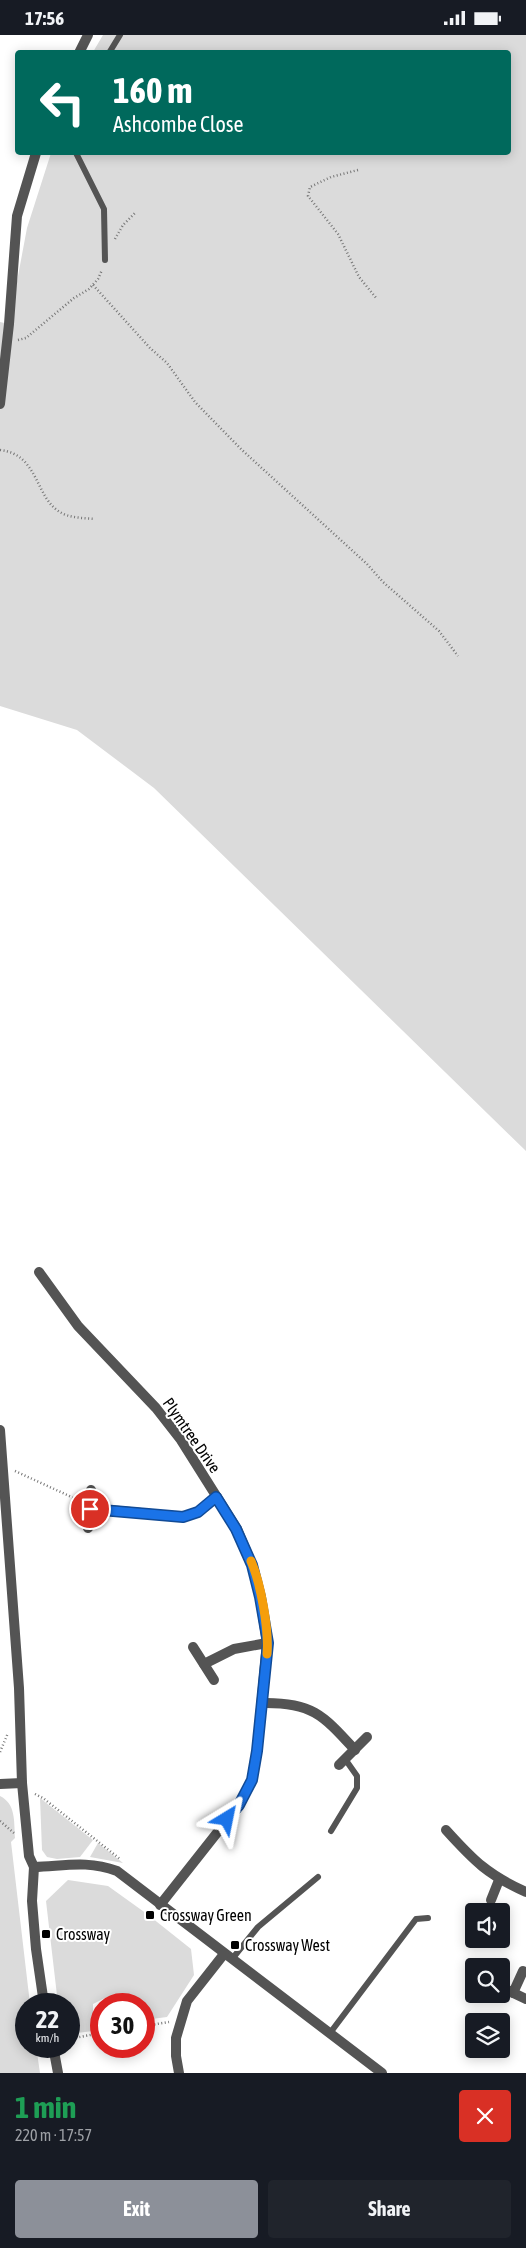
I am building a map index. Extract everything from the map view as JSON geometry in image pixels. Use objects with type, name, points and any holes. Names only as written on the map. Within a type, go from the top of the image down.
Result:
[{"type":"street","points":[[80,50],[88,35]]},
{"type":"street","points":[[0,404],[9,325],[17,217],[35,155]]},
{"type":"street","name":"Plymtree Drive","points":[[39,1272],[78,1326],[156,1408],[181,1440],[236,1529],[252,1565],[260,1597],[268,1643],[252,1780],[239,1805],[160,1905]]},
{"type":"street","points":[[0,1430],[19,1688],[22,1786],[29,1856],[34,1867],[32,1901],[42,1993]]},
{"type":"street","points":[[88,1527],[90,1490]]},
{"type":"street","points":[[90,1507],[183,1517],[198,1512],[216,1497]]},
{"type":"street","points":[[0,1589],[11,1593]]},
{"type":"street","points":[[204,1664],[234,1649],[268,1643]]},
{"type":"street","points":[[193,1647],[214,1680]]},
{"type":"street","points":[[262,1703],[287,1703],[311,1709],[331,1724],[355,1750]]},
{"type":"street","points":[[342,1762],[367,1737]]},
{"type":"street","points":[[0,1784],[22,1786]]},
{"type":"street","points":[[446,1830],[471,1859],[498,1880],[526,1892]]},
{"type":"street","points":[[34,1867],[82,1863],[117,1871],[382,2073]]},
{"type":"street","points":[[491,1900],[498,1880]]},
{"type":"street","points":[[179,2073],[176,2056],[176,2038],[188,2001],[228,1957]]},
{"type":"street","points":[[513,1993],[523,1971]]},
{"type":"street","points":[[510,1992],[526,1999]]},
{"type":"street","points":[[55,2058],[58,2073]]},
{"type":"lane","points":[[111,50],[120,35]]},
{"type":"lane","points":[[77,155],[104,209],[105,260]]},
{"type":"lane","points":[[331,1831],[357,1788],[357,1776],[342,1762]]},
{"type":"lane","points":[[228,1957],[258,1927],[318,1877]]},
{"type":"lane","points":[[330,2033],[416,1919],[428,1918]]},
{"type":"path","points":[[358,170],[317,183],[310,187],[308,197],[338,234],[359,277],[377,299]]},
{"type":"path","points":[[17,340],[26,338],[93,285],[98,279],[105,260],[123,225],[136,212]]},
{"type":"path","points":[[93,285],[150,348],[167,363],[195,402],[242,450],[367,564],[383,582],[439,631],[458,656]]},
{"type":"path","points":[[0,450],[12,453],[34,472],[50,503],[61,513],[95,519]]},
{"type":"path","points":[[1,1459],[90,1507]]},
{"type":"path","points":[[22,1786],[44,1798],[125,1863],[128,1879]]},
{"type":"path","points":[[0,1821],[18,1837],[27,1837]]},
{"type":"path","points":[[155,2024],[182,2019]]},
{"type":"shaded area","points":[[103,35],[526,35],[526,1151],[154,788],[77,730],[0,706],[0,322],[9,324],[27,228],[50,155],[511,155],[511,50],[94,50]]},
{"type":"shaded area","points":[[0,1796],[12,1808],[14,1819],[15,1838],[11,1842],[29,1993],[15,1993],[15,2058],[38,2058],[40,2073],[0,2073]]},
{"type":"shaded area","points":[[40,1798],[93,1840],[80,1857],[57,1859],[47,1857],[42,1850]]},
{"type":"shaded area","points":[[98,1843],[123,1863],[90,1857]]},
{"type":"shaded area","points":[[68,1880],[108,1886],[191,1949],[194,1975],[167,2017],[155,2019],[155,1993],[90,1993],[90,2031],[80,2033],[80,1993],[57,1993],[46,1901]]},
{"type":"slow traffic","points":[[251,1561],[260,1597],[268,1643],[267,1654]]},
{"type":"place","name":"Crossway Green","points":[[150,1915]]},
{"type":"place","name":"Crossway","points":[[46,1934]]},
{"type":"place","name":"Crossway West","points":[[235,1945]]},
{"type":"route","points":[[90,1509],[183,1517],[198,1512],[216,1497],[236,1529],[252,1565],[268,1643],[257,1751],[252,1780],[239,1805],[227,1819]]}]
